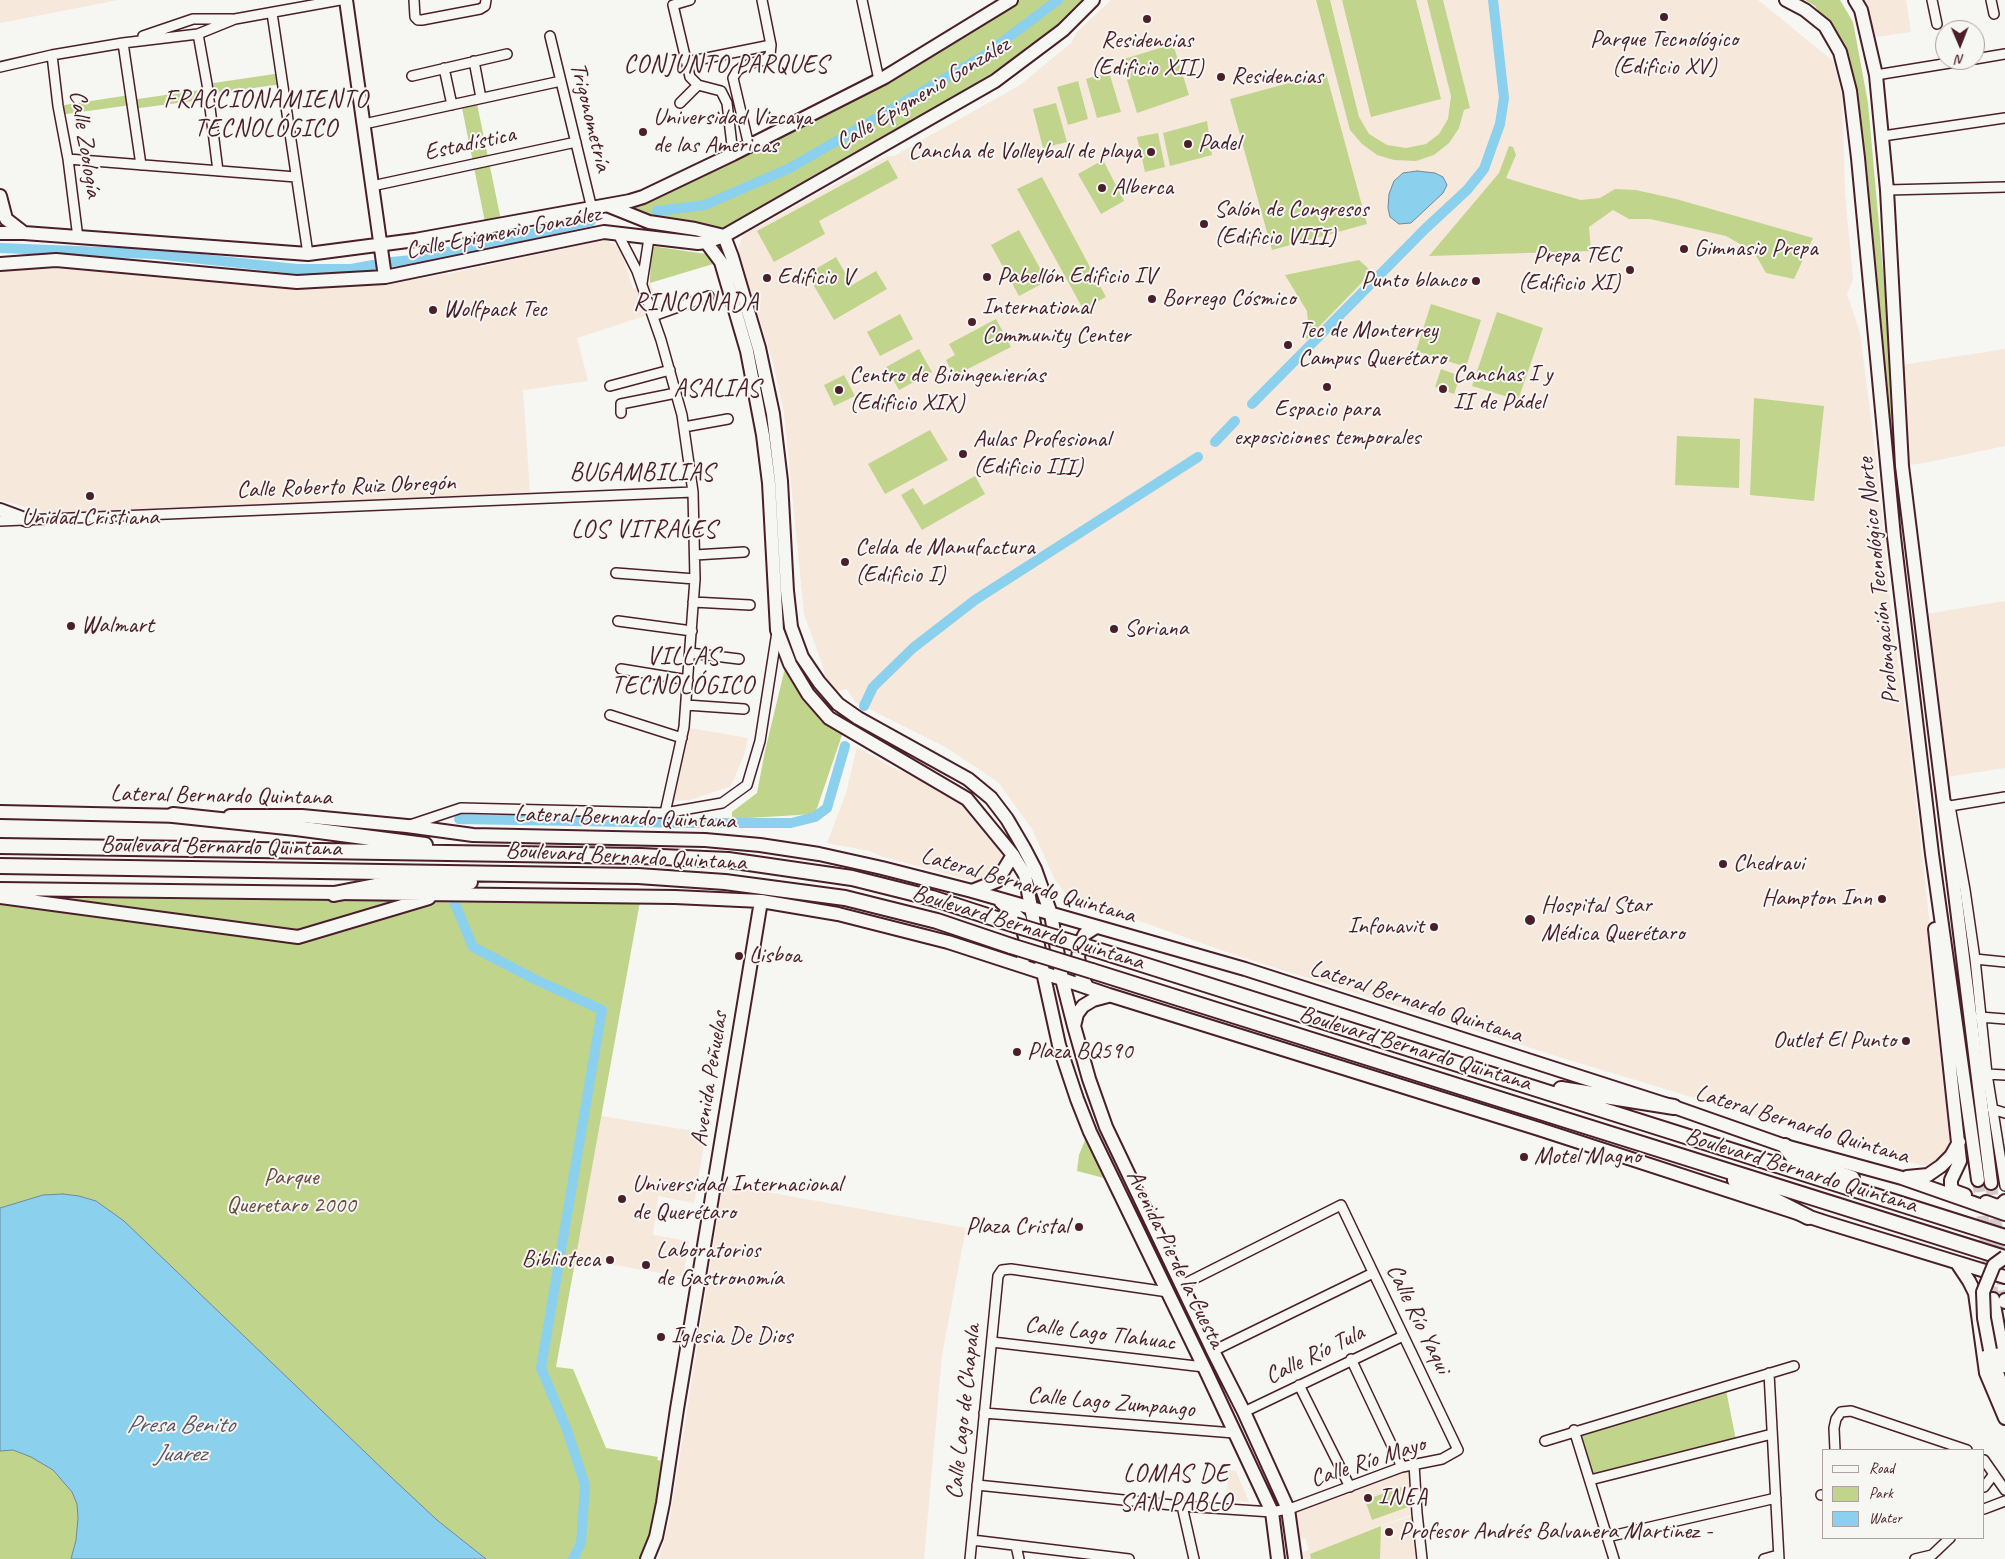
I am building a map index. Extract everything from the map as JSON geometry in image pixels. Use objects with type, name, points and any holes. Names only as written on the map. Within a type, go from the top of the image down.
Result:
[{"type":"main road","points":[[346,0],[385,277]]},
{"type":"main road","name":"Calle Epigmenio González","points":[[0,233],[24,233],[308,254],[380,245],[609,206],[644,197],[879,80],[1011,0]]},
{"type":"main road","name":"Calle Epigmenio González","points":[[0,264],[56,260],[297,282],[385,277],[604,232],[698,243],[706,242],[724,236],[995,81],[1063,30],[1093,0]]},
{"type":"main road","name":"Prolongación Tecnológico Norte","points":[[1786,0],[1805,10],[1825,26],[1840,52],[1850,91],[1894,537],[1932,854],[1984,1181],[1946,804],[1910,536],[1900,445],[1883,136],[1876,75],[1861,10],[1855,0]]},
{"type":"main road","points":[[0,196],[6,219],[14,228],[24,233]]},
{"type":"main road","points":[[609,206],[649,222],[695,229],[724,236],[759,348],[773,414],[781,481],[791,627],[802,657],[819,682],[838,704],[858,718],[968,779],[991,798],[1007,819],[1031,874]]},
{"type":"main road","points":[[706,242],[721,262],[747,351],[763,435],[769,483],[777,630],[790,664],[808,694],[829,718],[967,799],[1031,874]]},
{"type":"main road","points":[[0,510],[27,520]]},
{"type":"main road","points":[[1894,537],[1910,536]]},
{"type":"main road","name":"Lateral Bernardo Quintana","points":[[0,812],[173,816],[302,816],[407,826],[474,835],[705,840],[760,845],[819,854],[972,891],[1245,969],[1674,1107],[1785,1146],[1902,1178],[2005,1214]]},
{"type":"main road","points":[[173,816],[296,828],[439,850]]},
{"type":"main road","name":"Boulevard Bernardo Quintana","points":[[0,846],[439,850],[490,854],[650,856],[728,860],[852,878],[932,898],[2005,1237]]},
{"type":"main road","points":[[1932,854],[1937,959],[1959,1142],[1960,1161],[1951,1180],[1954,1191],[1997,1206],[2005,1201]]},
{"type":"main road","points":[[972,891],[997,881],[1013,855]]},
{"type":"main road","name":"Boulevard Bernardo Quintana","points":[[0,866],[444,886],[534,874],[638,876],[725,882],[845,898],[937,921],[1011,946],[2005,1258]]},
{"type":"main road","name":"Avenida Pie de la Cuesta","points":[[1031,874],[1032,909],[1043,972],[1059,1044],[1077,1099],[1090,1132],[1272,1512],[1278,1559]]},
{"type":"main road","name":"Avenida Pie de la Cuesta","points":[[1031,874],[1052,914],[1062,979],[1089,1079],[1106,1127],[1244,1412],[1288,1509],[1294,1559]]},
{"type":"main road","points":[[464,883],[761,901],[838,914],[948,942],[1808,1217],[2005,1277]]},
{"type":"main road","points":[[0,889],[334,894],[375,886],[444,886]]},
{"type":"main road","points":[[0,897],[302,937],[444,886]]},
{"type":"main road","points":[[995,898],[1020,919],[1026,937],[1026,950],[1024,958],[1018,965]]},
{"type":"main road","name":"Avenida Peñuelas","points":[[647,1559],[656,1537],[663,1503],[678,1400],[761,901]]},
{"type":"main road","points":[[1088,988],[1082,978],[1078,957],[1081,941],[1085,934],[1096,926]]},
{"type":"main road","points":[[1074,1026],[1077,1014],[1083,1006],[1093,1000],[1109,995]]},
{"type":"main road","points":[[1514,1082],[1674,1107]]},
{"type":"main road","points":[[1902,1178],[1928,1175],[1951,1156],[1959,1142]]},
{"type":"main road","points":[[1785,1146],[1794,1158],[1887,1191],[1916,1208]]},
{"type":"main road","points":[[1696,1161],[1808,1217]]},
{"type":"main road","points":[[2005,1258],[1994,1265],[1983,1292],[1984,1318],[1990,1350],[2005,1397]]},
{"type":"main road","points":[[1957,1263],[1970,1280],[1975,1293],[1986,1373],[2005,1418]]},
{"type":"main road","points":[[2001,1301],[2005,1366]]},
{"type":"street","points":[[0,67],[52,55],[123,43],[198,34],[235,20],[340,0]]},
{"type":"street","points":[[414,0],[415,17],[418,20],[422,20],[480,9],[485,6],[486,0]]},
{"type":"street","points":[[690,0],[673,5],[690,77],[698,86],[721,91],[728,107],[733,154]]},
{"type":"street","points":[[749,146],[733,78],[737,71],[752,63],[765,60],[770,54],[771,45],[762,0]]},
{"type":"street","points":[[862,0],[879,80]]},
{"type":"street","points":[[1932,0],[1935,20]]},
{"type":"street","points":[[1991,0],[1994,14]]},
{"type":"street","points":[[272,13],[308,254]]},
{"type":"street","points":[[123,43],[193,19],[235,20]]},
{"type":"street","points":[[198,34],[207,84],[218,171]]},
{"type":"street","name":"Trigonometría","points":[[550,36],[592,208]]},
{"type":"street","points":[[123,43],[141,165]]},
{"type":"street","points":[[687,62],[771,45]]},
{"type":"street","points":[[412,76],[507,54]]},
{"type":"street","points":[[1985,57],[2005,54]]},
{"type":"street","name":"Calle Zoología","points":[[52,55],[78,238]]},
{"type":"street","points":[[474,62],[481,98]]},
{"type":"street","points":[[1876,75],[1935,65]]},
{"type":"street","points":[[444,68],[452,105]]},
{"type":"street","points":[[364,124],[561,82]]},
{"type":"street","points":[[680,103],[698,86]]},
{"type":"street","points":[[728,107],[739,104]]},
{"type":"street","points":[[1883,136],[2005,118]]},
{"type":"street","name":"Estadística","points":[[372,186],[576,142]]},
{"type":"street","points":[[68,160],[296,177]]},
{"type":"street","points":[[1887,190],[2005,187]]},
{"type":"street","points":[[618,234],[642,286],[670,370],[684,427],[693,492],[695,579],[686,704],[682,738],[665,812]]},
{"type":"street","points":[[642,286],[649,238]]},
{"type":"street","points":[[653,316],[709,296]]},
{"type":"street","points":[[610,386],[670,370]]},
{"type":"street","points":[[621,413],[621,404],[676,393]]},
{"type":"street","points":[[684,427],[728,419]]},
{"type":"street","name":"Calle Roberto Ruiz Obregón","points":[[0,521],[693,492]]},
{"type":"street","points":[[695,555],[744,552]]},
{"type":"street","points":[[616,573],[695,579]]},
{"type":"street","points":[[693,602],[750,605]]},
{"type":"street","points":[[618,621],[692,631]]},
{"type":"street","points":[[407,826],[461,808],[665,812],[722,803],[747,785],[760,741],[777,630]]},
{"type":"street","points":[[690,653],[739,659]]},
{"type":"street","points":[[621,669],[688,680]]},
{"type":"street","points":[[686,704],[744,709]]},
{"type":"street","points":[[610,715],[682,738]]},
{"type":"street","points":[[2005,797],[1946,804],[1975,959],[1987,1074],[2005,1186]]},
{"type":"street","points":[[1975,959],[2005,962]]},
{"type":"street","points":[[1980,1017],[2005,1019]]},
{"type":"street","points":[[1987,1074],[2005,1076]]},
{"type":"street","points":[[1992,1109],[2005,1113]]},
{"type":"street","name":"Calle Río Yaqui","points":[[1182,1285],[1341,1205],[1458,1450]]},
{"type":"street","name":"Calle Lago de Chapala","points":[[970,1559],[998,1276],[1002,1270],[1011,1269],[1168,1292]]},
{"type":"street","points":[[1213,1351],[1373,1273]]},
{"type":"street","name":"Calle Río Tula","points":[[1244,1412],[1403,1336]]},
{"type":"street","name":"Calle Lago Tlahuac","points":[[992,1342],[1204,1367]]},
{"type":"street","points":[[1351,1360],[1402,1467]]},
{"type":"street","points":[[1545,1441],[1574,1430],[1794,1366]]},
{"type":"street","points":[[1764,1559],[1778,1557],[1769,1373]]},
{"type":"street","points":[[1298,1385],[1350,1487]]},
{"type":"street","points":[[1834,1449],[1836,1419],[1841,1412],[1851,1412],[1964,1449]]},
{"type":"street","name":"Calle Lago Zumpango","points":[[984,1413],[1234,1433]]},
{"type":"street","points":[[1574,1430],[1614,1559]]},
{"type":"street","points":[[1590,1480],[1772,1434]]},
{"type":"street","name":"Calle Río Mayo","points":[[977,1485],[1182,1506],[1272,1512],[1288,1509],[1402,1467],[1442,1459],[1458,1450]]},
{"type":"street","points":[[1985,1461],[2005,1490]]},
{"type":"street","points":[[1414,1464],[1422,1559]]},
{"type":"street","points":[[1985,1486],[1994,1474]]},
{"type":"street","points":[[1607,1537],[1776,1498]]},
{"type":"street","points":[[1985,1508],[2005,1501]]},
{"type":"street","points":[[1182,1506],[1194,1559]]},
{"type":"street","points":[[1915,1559],[1932,1554],[1949,1539]]},
{"type":"street","points":[[972,1540],[1079,1556],[1129,1559]]},
{"type":"street","points":[[1016,1546],[1019,1559]]},
{"type":"shaded area","points":[[0,0],[118,0],[0,23]]},
{"type":"shaded area","points":[[1111,0],[1758,0],[1833,61],[1842,95],[1845,193],[1853,280],[1847,294],[1860,333],[1878,474],[1891,612],[1910,748],[1953,1148],[1939,1160],[1925,1166],[1901,1160],[1569,1060],[1235,955],[1067,895],[1055,880],[1032,829],[998,782],[947,748],[855,702],[847,689],[832,692],[804,614],[784,412],[772,359],[738,250],[743,235],[887,156],[894,156],[1020,85],[1071,43],[1077,32]]},
{"type":"shaded area","points":[[1855,0],[1906,0],[1911,32],[1868,38]]},
{"type":"shaded area","points":[[605,240],[617,246],[622,254],[633,289],[650,283],[660,311],[577,338],[588,381],[523,390],[530,493],[55,515],[0,500],[0,271],[34,268],[82,270],[297,289],[396,282],[453,273]]},
{"type":"shaded area","points":[[2005,349],[2005,446],[1902,466],[1895,366]]},
{"type":"shaded area","points":[[2005,601],[2005,768],[1940,778],[1920,615]]},
{"type":"shaded area","points":[[684,727],[748,738],[744,755],[731,786],[690,800],[668,801]]},
{"type":"shaded area","points":[[857,747],[890,766],[967,803],[996,837],[1007,857],[996,874],[974,881],[883,857],[870,851],[827,843],[846,793]]},
{"type":"shaded area","name":"Universidad Internacional de Querétaro","points":[[601,1116],[706,1133],[694,1203],[658,1196],[653,1235],[689,1241],[683,1277],[575,1258]]},
{"type":"shaded area","points":[[723,1184],[966,1228],[942,1355],[924,1559],[659,1559],[670,1518]]},
{"type":"shaded area","name":"INEA","points":[[1413,1465],[1416,1513],[1357,1534],[1415,1515],[1421,1559],[1295,1559],[1295,1555],[1309,1550],[1305,1538],[1293,1542],[1289,1509]]},
{"type":"shaded area","points":[[1229,1470],[1236,1471],[1249,1502],[1226,1500]]},
{"type":"green space","points":[[1020,0],[1086,0],[1061,25],[959,96],[721,230],[655,217],[626,207],[673,190],[902,74]]},
{"type":"green space","points":[[1316,0],[1330,0],[1359,117],[1369,134],[1387,145],[1406,148],[1426,144],[1439,134],[1448,119],[1451,96],[1427,0],[1443,0],[1470,108],[1464,110],[1459,128],[1449,143],[1434,155],[1416,161],[1394,160],[1377,155],[1362,144],[1350,130]]},
{"type":"green space","points":[[1342,0],[1416,0],[1441,99],[1371,117]]},
{"type":"green space","points":[[1805,0],[1840,0],[1853,22],[1868,103],[1905,515],[1896,517],[1881,370],[1875,267],[1870,222],[1842,43],[1815,6]]},
{"type":"green space","points":[[1173,44],[1189,95],[1137,113],[1121,60]]},
{"type":"green space","points":[[1109,72],[1121,112],[1097,118],[1086,79]]},
{"type":"green space","points":[[281,73],[283,84],[208,94],[209,99],[132,109],[131,105],[59,115],[58,106],[130,95],[131,100],[207,89],[207,84]]},
{"type":"green space","points":[[1326,73],[1367,224],[1272,250],[1230,99]]},
{"type":"green space","points":[[1078,81],[1088,119],[1068,125],[1057,87]]},
{"type":"green space","points":[[476,99],[502,225],[486,227],[461,103]]},
{"type":"green space","points":[[1056,103],[1067,142],[1043,148],[1033,109]]},
{"type":"green space","name":"Padel","points":[[1207,121],[1212,155],[1170,166],[1163,133]]},
{"type":"green space","name":"Cancha de Volleyball de playa","points":[[1158,133],[1165,167],[1145,172],[1137,137]]},
{"type":"green space","points":[[1509,146],[1513,147],[1516,155],[1506,178],[1535,187],[1581,200],[1600,198],[1615,189],[1636,190],[1676,199],[1813,238],[1794,279],[1766,273],[1754,252],[1726,236],[1650,219],[1629,219],[1613,210],[1589,227],[1591,251],[1429,256],[1499,173]]},
{"type":"green space","points":[[888,160],[898,178],[819,221],[825,234],[774,262],[757,231]]},
{"type":"green space","name":"Alberca","points":[[1103,160],[1124,201],[1101,214],[1078,174]]},
{"type":"green space","points":[[1042,177],[1106,297],[1083,309],[1017,189]]},
{"type":"green space","points":[[1019,230],[1047,281],[1019,296],[991,245]]},
{"type":"green space","points":[[651,246],[706,254],[713,264],[650,283]]},
{"type":"green space","points":[[836,257],[852,285],[876,271],[887,289],[834,320],[807,274]]},
{"type":"green space","points":[[1359,260],[1372,272],[1307,339],[1305,337],[1309,333],[1307,311],[1285,275]]},
{"type":"green space","points":[[1431,304],[1481,320],[1466,367],[1416,351]]},
{"type":"green space","points":[[1497,312],[1543,328],[1518,400],[1472,386]]},
{"type":"green space","points":[[900,314],[913,339],[880,356],[867,332]]},
{"type":"green space","points":[[996,319],[1011,347],[954,376],[946,360],[955,355],[949,344]]},
{"type":"green space","points":[[919,349],[932,372],[899,390],[886,367]]},
{"type":"green space","points":[[1441,369],[1460,376],[1454,394],[1435,387]]},
{"type":"green space","points":[[844,375],[855,396],[834,406],[824,385]]},
{"type":"green space","points":[[1754,398],[1824,406],[1814,501],[1750,495]]},
{"type":"green space","points":[[930,430],[948,460],[885,494],[868,464]]},
{"type":"green space","points":[[1677,436],[1740,439],[1739,488],[1675,485]]},
{"type":"green space","points":[[975,476],[985,494],[922,530],[901,495],[913,488],[924,505]]},
{"type":"green space","points":[[785,668],[842,735],[815,814],[732,819],[732,812],[757,793]]},
{"type":"green space","name":"Parque Queretaro 2000","points":[[0,895],[417,901],[441,895],[641,896],[556,1367],[573,1369],[606,1448],[658,1457],[657,1460],[669,1462],[645,1559],[0,1559]]},
{"type":"green space","points":[[1085,1140],[1104,1178],[1077,1171],[1079,1155]]},
{"type":"green space","points":[[1726,1390],[1736,1440],[1594,1477],[1579,1431]]},
{"type":"green space","points":[[1401,1487],[1408,1507],[1372,1520],[1365,1500]]},
{"type":"green space","points":[[1381,1526],[1380,1559],[1311,1559],[1310,1554]]},
{"type":"water","points":[[1417,171],[1435,173],[1443,177],[1447,185],[1443,193],[1411,223],[1399,224],[1390,217],[1388,208],[1389,194],[1394,181],[1403,173]]},
{"type":"water","name":"Presa Benito Juarez","points":[[63,1194],[96,1201],[124,1221],[437,1520],[486,1559],[71,1559],[76,1540],[78,1518],[77,1504],[72,1492],[53,1470],[31,1457],[13,1450],[0,1451],[0,1208],[43,1195]]},
{"type":"waterway","points":[[657,211],[705,205],[790,168],[985,55],[1058,0]]},
{"type":"waterway","points":[[1252,404],[1425,229],[1467,190],[1484,169],[1500,124],[1504,98],[1493,0]]},
{"type":"waterway","points":[[392,262],[411,260],[591,221]]},
{"type":"waterway","points":[[0,248],[154,254],[297,269],[351,269],[373,265]]},
{"type":"waterway","points":[[1215,442],[1235,421]]},
{"type":"waterway","points":[[864,706],[873,687],[913,648],[975,600],[1198,457]]},
{"type":"waterway","points":[[459,819],[791,823],[815,817],[827,808],[845,746]]},
{"type":"waterway","points":[[455,904],[473,947],[534,979],[602,1010],[541,1368],[567,1430],[585,1485],[581,1543],[573,1559]]},
{"type":"tunnel","points":[[1978,1180],[1993,1299]]},
{"type":"tunnel","points":[[1991,1183],[2005,1300]]},
{"type":"place","name":"Parque Tecnológico (Edificio XV)","points":[[1664,17]]},
{"type":"place","name":"Residencias (Edificio XII)","points":[[1147,19]]},
{"type":"place","name":"Residencias","points":[[1221,77]]},
{"type":"place","name":"Universidad Vizcaya de las Americas","points":[[643,132]]},
{"type":"place","name":"Padel","points":[[1188,144]]},
{"type":"place","name":"Cancha de Volleyball de playa","points":[[1151,152]]},
{"type":"place","name":"Alberca","points":[[1102,188]]},
{"type":"place","name":"Salón de Congresos (Edificio VIII)","points":[[1204,224]]},
{"type":"place","name":"Gimnasio Prepa","points":[[1684,249]]},
{"type":"place","name":"Prepa TEC (Edificio XI)","points":[[1630,270]]},
{"type":"place","name":"Pabellón Edificio IV","points":[[987,277]]},
{"type":"place","name":"Edificio V","points":[[767,278]]},
{"type":"place","name":"Punto blanco","points":[[1476,281]]},
{"type":"place","name":"Borrego Cósmico","points":[[1152,299]]},
{"type":"place","name":"Wolfpack Tec","points":[[433,310]]},
{"type":"place","name":"International Community Center","points":[[972,322]]},
{"type":"place","name":"Tec de Monterrey Campus Querétaro","points":[[1288,345]]},
{"type":"place","name":"Espacio para exposiciones temporales","points":[[1327,387]]},
{"type":"place","name":"Canchas I y II de Pádel","points":[[1443,389]]},
{"type":"place","name":"Centro de Bioingenierías (Edificio XIX)","points":[[839,390]]},
{"type":"place","name":"Aulas Profesional (Edificio III)","points":[[963,454]]},
{"type":"place","name":"Unidad Cristiana","points":[[90,496]]},
{"type":"place","name":"Celda de Manufactura (Edificio I)","points":[[845,562]]},
{"type":"place","name":"Walmart","points":[[71,626]]},
{"type":"place","name":"Soriana","points":[[1114,629]]},
{"type":"place","name":"Chedraui","points":[[1723,864]]},
{"type":"place","name":"Hampton Inn","points":[[1882,899]]},
{"type":"place","name":"Hospital Star Médica Querétaro","points":[[1530,920]]},
{"type":"place","name":"Infonavit","points":[[1434,927]]},
{"type":"place","name":"Lisboa","points":[[739,956]]},
{"type":"place","name":"Outlet El Punto","points":[[1906,1041]]},
{"type":"place","name":"Plaza BQ590","points":[[1017,1052]]},
{"type":"place","name":"Motel Magno","points":[[1524,1157]]},
{"type":"place","name":"Universidad Internacional de Querétaro","points":[[622,1199]]},
{"type":"place","name":"Plaza Cristal","points":[[1079,1227]]},
{"type":"place","name":"Biblioteca","points":[[610,1260]]},
{"type":"place","name":"Laboratorios de Gastronomía","points":[[646,1265]]},
{"type":"place","name":"Iglesia De Dios","points":[[661,1337]]},
{"type":"place","name":"INEA","points":[[1368,1498]]},
{"type":"place","name":"Profesor Andrés Balvanera Martinez -","points":[[1389,1532]]},
{"type":"district","name":"CONJUNTO PARQUES","points":[[726,65]]},
{"type":"district","name":"FRACCIONAMIENTO TECNOLÓGICO","points":[[266,114]]},
{"type":"district","name":"RINCONADA","points":[[696,303]]},
{"type":"district","name":"ASALIAS","points":[[717,389]]},
{"type":"district","name":"BUGAMBILIAS","points":[[642,473]]},
{"type":"district","name":"LOS VITRALES","points":[[644,530]]},
{"type":"district","name":"VILLAS TECNOLÓGICO","points":[[683,672]]},
{"type":"district","name":"LOMAS DE SAN PABLO","points":[[1176,1488]]}]
